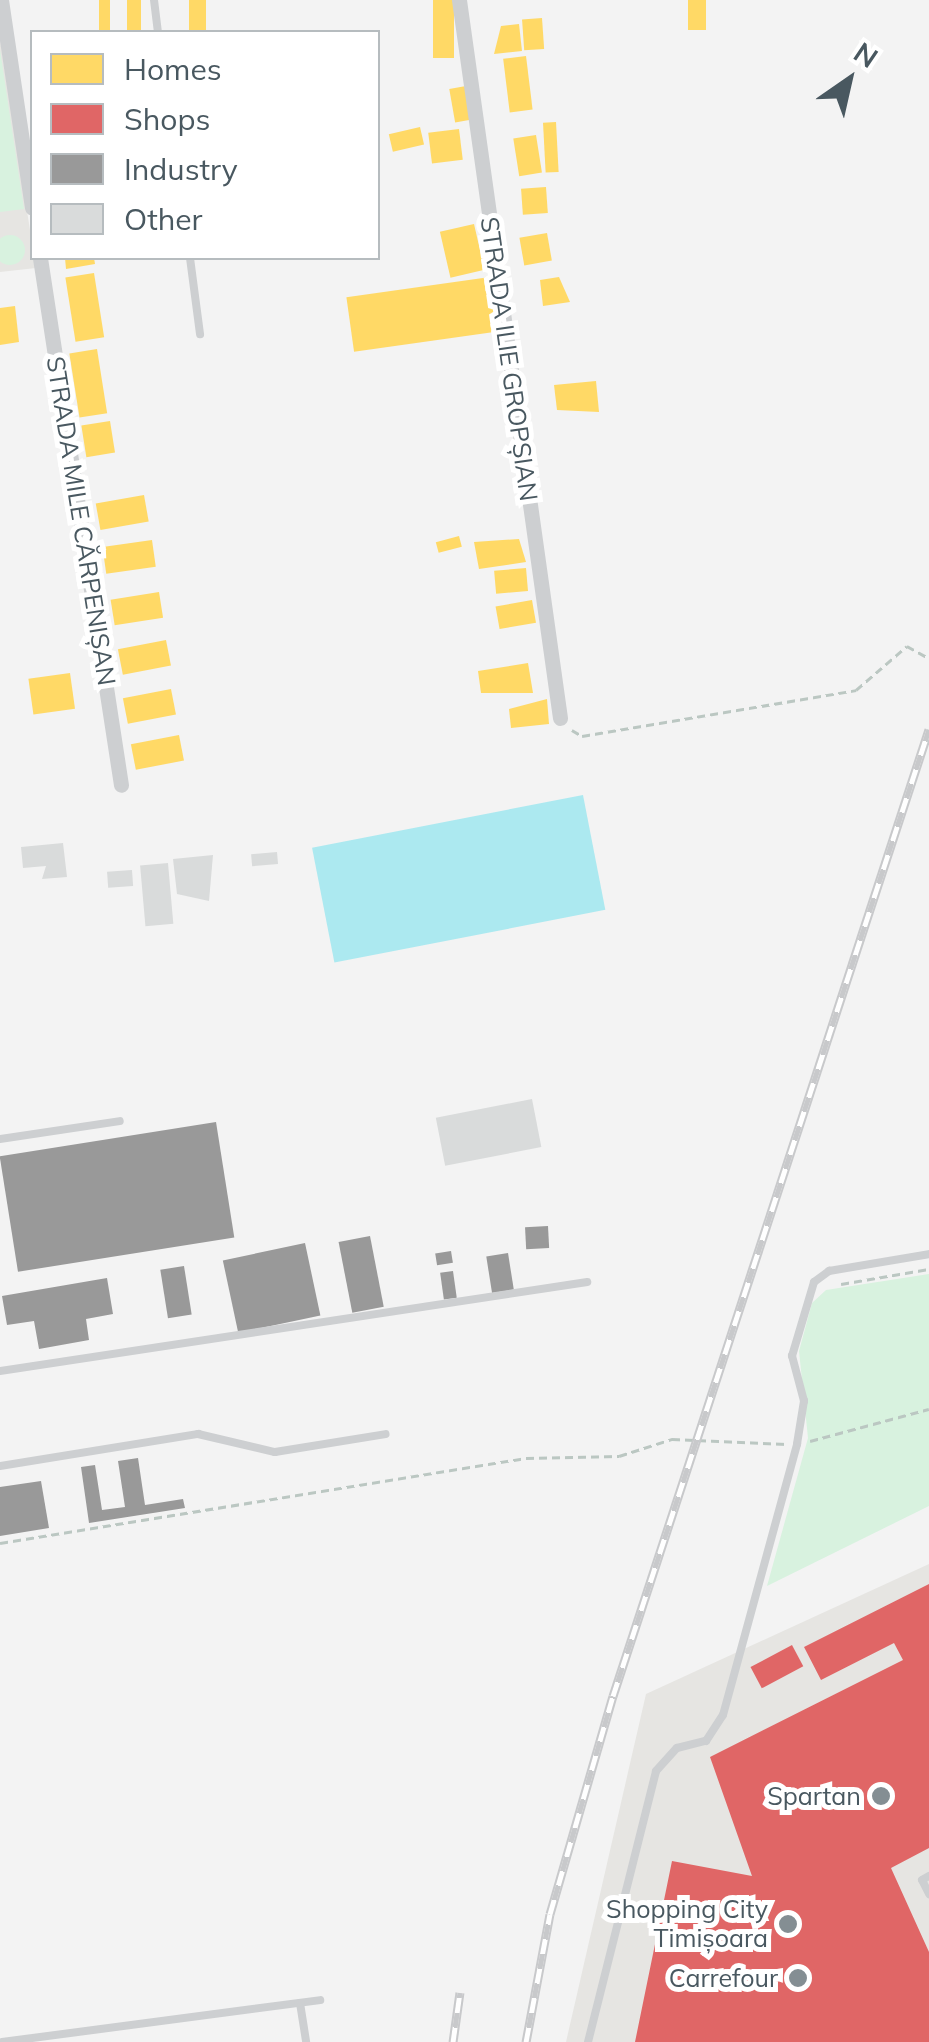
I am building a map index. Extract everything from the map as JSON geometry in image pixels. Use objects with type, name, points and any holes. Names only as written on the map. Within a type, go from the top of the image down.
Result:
[{"type":"street","points":[[1,0],[30,195]]},
{"type":"street","name":"STRADA ILIE GROPȘIAN","points":[[459,0],[560,718]]},
{"type":"street","name":"STRADA MILE CĂRPENIȘAN","points":[[40,260],[121,785]]},
{"type":"lane","points":[[154,0],[158,30]]},
{"type":"lane","points":[[190,260],[200,334]]},
{"type":"lane","points":[[0,1139],[120,1121]]},
{"type":"lane","points":[[588,2042],[656,1772],[677,1748],[717,1730],[797,1444],[804,1401],[792,1356],[814,1282],[828,1271],[929,1254]]},
{"type":"lane","points":[[0,1371],[587,1282]]},
{"type":"lane","points":[[0,1466],[198,1434],[275,1452],[386,1434]]},
{"type":"lane","points":[[929,1876],[922,1880],[929,1894]]},
{"type":"lane","points":[[2,2042],[77,2037],[320,2000]]},
{"type":"lane","points":[[300,2003],[306,2042]]},
{"type":"path","points":[[560,718],[582,736],[856,690],[907,646],[929,658]]},
{"type":"path","points":[[840,1284],[929,1269]]},
{"type":"path","points":[[0,1542],[526,1458],[619,1456],[672,1439],[797,1444],[929,1409]]},
{"type":"shaded area","points":[[0,40],[30,230],[30,260],[35,260],[36,268],[0,272]]},
{"type":"shaded area","points":[[929,1564],[929,2042],[566,2042],[646,1694]]},
{"type":"green space","points":[[0,50],[24,209],[0,212]]},
{"type":"green space","points":[[4,236],[16,236],[24,244],[24,256],[16,264],[4,264],[-1,259],[-1,241]]},
{"type":"green space","points":[[929,1274],[929,1506],[767,1586],[808,1438],[799,1351],[812,1303],[826,1290]]},
{"type":"water","points":[[583,795],[605,910],[334,963],[312,848]]},
{"type":"building: Homes","points":[[99,0],[110,0],[110,30],[99,30]]},
{"type":"building: Homes","points":[[127,0],[141,0],[141,30],[127,30]]},
{"type":"building: Homes","points":[[189,0],[206,0],[206,30],[189,30]]},
{"type":"building: Homes","points":[[433,0],[454,0],[454,58],[433,58]]},
{"type":"building: Homes","points":[[688,0],[706,0],[706,30],[688,30]]},
{"type":"building: Homes","points":[[542,18],[544,49],[524,50],[522,19]]},
{"type":"building: Homes","points":[[519,24],[522,51],[494,54],[501,26]]},
{"type":"building: Homes","points":[[526,56],[533,110],[510,112],[503,59]]},
{"type":"building: Homes","points":[[466,86],[472,119],[455,122],[449,89]]},
{"type":"building: Homes","points":[[556,122],[559,172],[546,173],[543,123]]},
{"type":"building: Homes","points":[[420,127],[424,145],[393,152],[389,134]]},
{"type":"building: Homes","points":[[459,129],[463,160],[432,164],[428,133]]},
{"type":"building: Homes","points":[[536,135],[542,173],[519,176],[513,139]]},
{"type":"building: Homes","points":[[546,187],[548,213],[523,215],[521,189]]},
{"type":"building: Homes","points":[[474,224],[485,270],[450,278],[440,232]]},
{"type":"building: Homes","points":[[547,233],[552,261],[524,265],[519,238]]},
{"type":"building: Homes","points":[[65,260],[94,260],[95,264],[66,269]]},
{"type":"building: Homes","points":[[94,273],[104,337],[76,342],[65,278]]},
{"type":"building: Homes","points":[[490,277],[498,331],[354,352],[346,297]]},
{"type":"building: Homes","points":[[559,277],[570,302],[543,306],[540,280]]},
{"type":"building: Homes","points":[[15,306],[19,342],[0,345],[0,308]]},
{"type":"building: Homes","points":[[97,349],[107,413],[80,418],[69,353]]},
{"type":"building: Homes","points":[[596,381],[599,412],[557,410],[554,385]]},
{"type":"building: Homes","points":[[110,421],[115,453],[86,457],[81,426]]},
{"type":"building: Homes","points":[[144,495],[149,522],[100,530],[96,504]]},
{"type":"building: Homes","points":[[459,536],[462,547],[439,553],[436,542]]},
{"type":"building: Homes","points":[[519,539],[526,562],[479,569],[474,542]]},
{"type":"building: Homes","points":[[152,540],[156,567],[106,574],[102,547]]},
{"type":"building: Homes","points":[[526,568],[528,591],[496,594],[494,571]]},
{"type":"building: Homes","points":[[159,592],[163,618],[115,625],[111,600]]},
{"type":"building: Homes","points":[[532,600],[536,623],[500,629],[496,606]]},
{"type":"building: Homes","points":[[166,640],[171,666],[123,675],[118,649]]},
{"type":"building: Homes","points":[[528,663],[533,693],[481,693],[478,671]]},
{"type":"building: Homes","points":[[70,673],[75,709],[33,714],[28,679]]},
{"type":"building: Homes","points":[[171,689],[176,715],[128,724],[123,698]]},
{"type":"building: Homes","points":[[547,699],[549,724],[511,728],[509,709]]},
{"type":"building: Homes","points":[[179,735],[184,761],[136,770],[131,744]]},
{"type":"building: Shops","points":[[929,1584],[929,1848],[891,1868],[929,1952],[929,2042],[635,2042],[672,1861],[752,1876],[710,1757],[903,1660],[894,1643],[821,1680],[804,1647]]},
{"type":"building: Shops","points":[[792,1645],[803,1666],[762,1688],[751,1667]]},
{"type":"building: Industry","points":[[216,1122],[234,1238],[18,1272],[0,1156]]},
{"type":"building: Industry","points":[[548,1226],[549,1248],[526,1249],[525,1227]]},
{"type":"building: Industry","points":[[370,1236],[384,1307],[352,1313],[339,1242]]},
{"type":"building: Industry","points":[[305,1243],[320,1315],[238,1333],[223,1260]]},
{"type":"building: Industry","points":[[451,1251],[453,1263],[437,1265],[435,1254]]},
{"type":"building: Industry","points":[[508,1253],[514,1290],[492,1293],[486,1256]]},
{"type":"building: Industry","points":[[184,1266],[192,1314],[168,1318],[160,1270]]},
{"type":"building: Industry","points":[[453,1271],[457,1298],[444,1300],[440,1273]]},
{"type":"building: Industry","points":[[107,1278],[113,1314],[86,1319],[89,1340],[39,1349],[34,1321],[7,1325],[2,1296]]},
{"type":"building: Industry","points":[[138,1458],[145,1505],[183,1499],[185,1508],[89,1523],[81,1467],[95,1465],[102,1510],[125,1507],[118,1461]]},
{"type":"building: Industry","points":[[41,1481],[49,1528],[0,1536],[0,1487]]},
{"type":"building: Other","points":[[63,843],[67,877],[42,879],[46,866],[23,868],[21,847]]},
{"type":"building: Other","points":[[277,852],[278,864],[252,866],[251,854]]},
{"type":"building: Other","points":[[213,855],[209,901],[177,894],[173,859]]},
{"type":"building: Other","points":[[168,863],[173,924],[145,926],[140,865]]},
{"type":"building: Other","points":[[132,870],[133,886],[108,888],[107,872]]},
{"type":"building: Other","points":[[532,1099],[541,1147],[445,1166],[436,1118]]},
{"type":"railway","points":[[526,2042],[550,1914],[613,1696],[929,729]]},
{"type":"railway","points":[[453,2042],[460,1992]]},
{"type":"place","name":"Spartan","points":[[881,1796]]},
{"type":"place","name":"Shopping City Timișoara","points":[[788,1924]]},
{"type":"place","name":"Carrefour","points":[[798,1978]]}]
